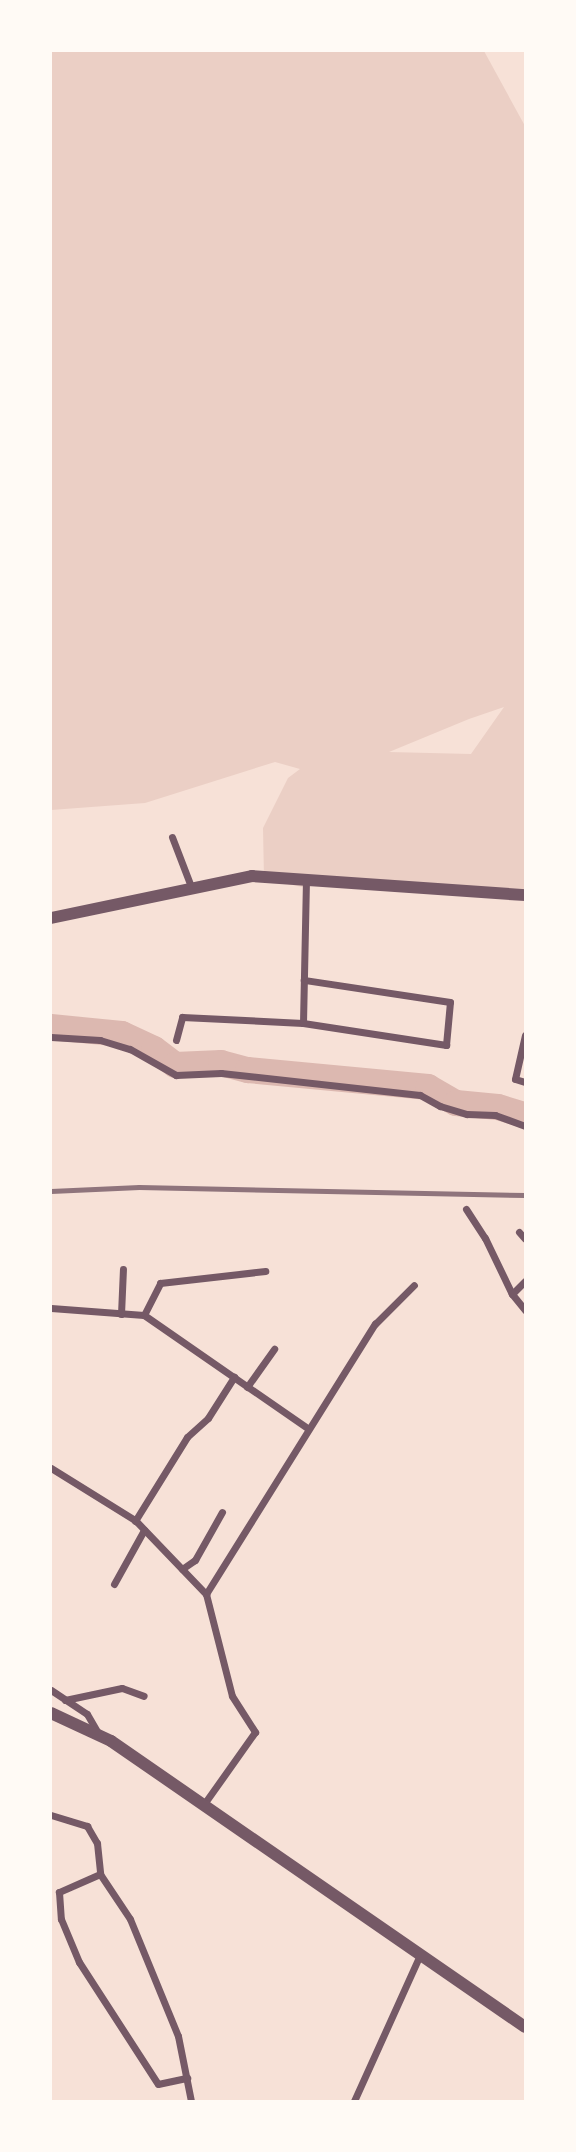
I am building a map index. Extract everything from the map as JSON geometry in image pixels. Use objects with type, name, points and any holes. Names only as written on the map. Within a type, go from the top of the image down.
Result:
[{"type":"street","points":[[172,837],[192,889]]},
{"type":"street","points":[[51,918],[251,876],[525,895]]},
{"type":"street","points":[[303,1023],[306,880]]},
{"type":"street","points":[[176,1040],[182,1017],[303,1023],[446,1045],[450,1002],[304,979]]},
{"type":"street","points":[[525,1035],[515,1079],[525,1082]]},
{"type":"street","points":[[51,1037],[100,1040],[130,1049],[176,1075],[221,1073],[420,1095],[440,1106],[467,1114],[495,1115],[525,1126]]},
{"type":"street","points":[[466,1209],[485,1238],[512,1294],[525,1310]]},
{"type":"street","points":[[519,1232],[525,1239]]},
{"type":"street","points":[[121,1314],[123,1269]]},
{"type":"street","points":[[144,1315],[160,1283],[265,1270]]},
{"type":"street","points":[[512,1294],[525,1281]]},
{"type":"street","points":[[206,1594],[307,1428],[375,1324],[414,1285]]},
{"type":"street","points":[[51,1308],[144,1315],[307,1428]]},
{"type":"street","points":[[247,1387],[274,1349]]},
{"type":"street","points":[[135,1521],[187,1437],[208,1418],[233,1377]]},
{"type":"street","points":[[51,1468],[135,1521],[206,1594],[232,1696],[255,1732],[204,1804]]},
{"type":"street","points":[[182,1569],[195,1560],[222,1511]]},
{"type":"street","points":[[114,1584],[144,1530]]},
{"type":"street","points":[[65,1700],[122,1688],[144,1696]]},
{"type":"street","points":[[51,1690],[87,1714],[99,1735]]},
{"type":"street","points":[[51,1713],[99,1735],[204,1804],[525,2027]]},
{"type":"street","points":[[51,1815],[87,1826],[97,1843],[100,1874],[130,1919],[178,2036],[191,2101]]},
{"type":"street","points":[[100,1874],[59,1892],[61,1919],[79,1962],[159,2084],[187,2078]]},
{"type":"street","points":[[354,2101],[420,1955]]},
{"type":"shaded area","points":[[51,51],[484,51],[525,126],[525,896],[373,881],[302,887],[264,879],[263,828],[288,778],[300,769],[275,762],[145,803],[51,810]],"holes":[[[504,707],[471,754],[389,752]]]},
{"type":"waterway","points":[[51,1027],[122,1034],[154,1049],[175,1065],[221,1063],[248,1070],[428,1087],[456,1103],[498,1107],[525,1115]]},
{"type":"railway","points":[[51,1191],[139,1187],[525,1195]]}]
